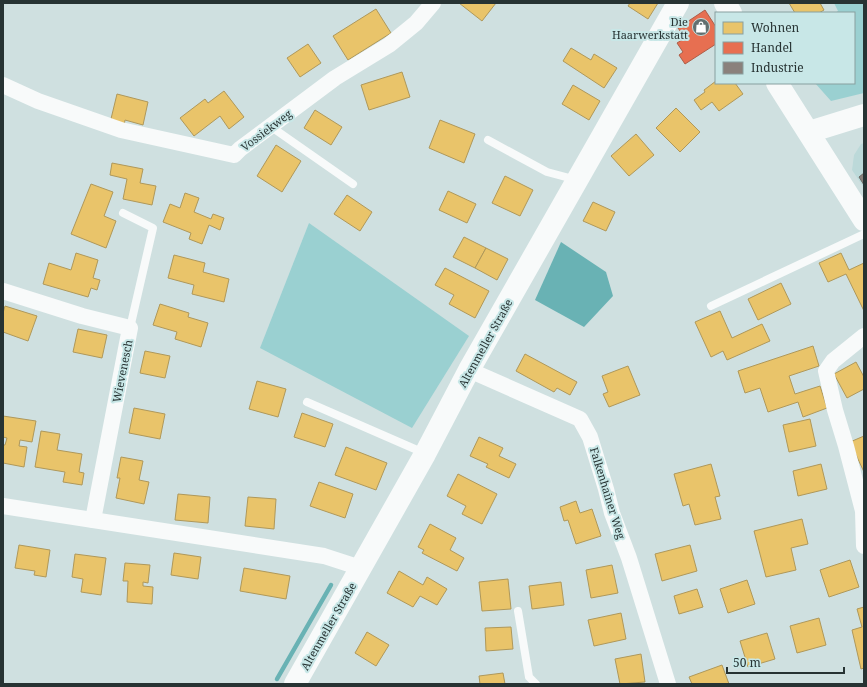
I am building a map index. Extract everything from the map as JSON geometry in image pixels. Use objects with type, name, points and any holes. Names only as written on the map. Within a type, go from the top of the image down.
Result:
[{"type":"street","name":"Vossiekweg","points":[[3,85],[38,101],[121,130],[234,154],[335,78],[389,45],[416,23],[433,3]]},
{"type":"street","name":"Altenmeller Straße","points":[[295,684],[425,454],[469,370],[678,3]]},
{"type":"street","points":[[725,3],[730,12]]},
{"type":"street","points":[[778,84],[830,176],[854,210]]},
{"type":"street","points":[[809,139],[864,115]]},
{"type":"street","name":"Wievenesch","points":[[3,291],[82,316],[130,328],[94,520]]},
{"type":"street","points":[[864,336],[833,361],[826,371],[835,410],[863,511],[864,546]]},
{"type":"street","name":"Falkenhainer Weg","points":[[469,370],[580,419],[590,437],[612,513],[629,558],[668,684]]},
{"type":"street","points":[[3,506],[324,556],[361,568]]},
{"type":"lane","points":[[270,126],[353,184]]},
{"type":"lane","points":[[488,140],[547,172],[577,180]]},
{"type":"lane","points":[[123,213],[153,228],[130,328]]},
{"type":"lane","points":[[711,306],[864,234]]},
{"type":"lane","points":[[307,402],[425,454]]},
{"type":"lane","points":[[518,611],[530,678],[536,684]]},
{"type":"shaded area","points":[[834,3],[864,3],[864,93],[831,101],[816,84],[855,84],[855,12],[836,12],[838,11]]},
{"type":"shaded area","points":[[864,143],[864,188],[852,170],[854,155],[861,144]]},
{"type":"shaded area","points":[[309,223],[469,336],[412,428],[260,348]]},
{"type":"shaded area","points":[[561,242],[606,272],[613,296],[584,327],[535,300]]},
{"type":"building: Wohnen","points":[[459,3],[496,3],[482,21]]},
{"type":"building: Wohnen","points":[[630,3],[658,3],[648,19],[628,6]]},
{"type":"building: Wohnen","points":[[789,3],[820,3],[824,10],[821,12],[794,12]]},
{"type":"building: Wohnen","points":[[376,9],[391,33],[348,60],[333,36]]},
{"type":"building: Wohnen","points":[[308,44],[321,63],[300,77],[287,58]]},
{"type":"building: Wohnen","points":[[571,48],[591,60],[594,54],[617,68],[604,88],[563,61]]},
{"type":"building: Wohnen","points":[[402,72],[410,97],[369,110],[361,85]]},
{"type":"building: Wohnen","points":[[715,82],[715,84],[736,84],[743,94],[719,111],[712,102],[701,110],[694,100],[705,92],[704,90]]},
{"type":"building: Wohnen","points":[[573,85],[600,101],[589,120],[562,104]]},
{"type":"building: Wohnen","points":[[224,91],[244,117],[229,129],[220,116],[194,136],[180,118],[205,99],[208,103]]},
{"type":"building: Wohnen","points":[[117,94],[148,102],[143,125],[125,120],[124,126],[110,123]]},
{"type":"building: Wohnen","points":[[676,108],[700,132],[680,152],[656,128]]},
{"type":"building: Wohnen","points":[[315,110],[342,127],[331,145],[304,128]]},
{"type":"building: Wohnen","points":[[440,120],[475,134],[464,163],[429,148]]},
{"type":"building: Wohnen","points":[[636,134],[654,155],[629,176],[611,156]]},
{"type":"building: Wohnen","points":[[276,145],[301,161],[282,192],[257,176]]},
{"type":"building: Wohnen","points":[[112,163],[143,169],[140,183],[156,186],[152,205],[123,199],[127,179],[110,175]]},
{"type":"building: Wohnen","points":[[505,176],[533,190],[520,216],[492,203]]},
{"type":"building: Wohnen","points":[[91,184],[113,192],[104,216],[116,221],[106,248],[71,234]]},
{"type":"building: Wohnen","points":[[448,191],[476,204],[467,223],[439,210]]},
{"type":"building: Wohnen","points":[[185,193],[199,198],[194,212],[211,219],[213,214],[224,218],[220,230],[209,225],[202,244],[189,239],[191,233],[163,222],[170,204],[180,208]]},
{"type":"building: Wohnen","points":[[347,195],[372,212],[360,231],[334,214]]},
{"type":"building: Wohnen","points":[[593,202],[615,212],[606,231],[583,221]]},
{"type":"building: Wohnen","points":[[464,237],[486,248],[475,268],[453,257]]},
{"type":"building: Wohnen","points":[[486,248],[508,259],[497,280],[475,268]]},
{"type":"building: Wohnen","points":[[76,253],[98,260],[93,278],[100,280],[97,290],[91,288],[88,297],[43,284],[49,263],[71,270]]},
{"type":"building: Wohnen","points":[[841,253],[849,270],[864,263],[864,311],[846,274],[828,282],[819,263]]},
{"type":"building: Wohnen","points":[[174,255],[205,263],[203,272],[229,279],[224,302],[192,294],[194,285],[168,278]]},
{"type":"building: Wohnen","points":[[445,268],[489,291],[475,318],[449,304],[454,295],[435,285]]},
{"type":"building: Wohnen","points":[[781,283],[791,304],[758,320],[748,299]]},
{"type":"building: Wohnen","points":[[160,304],[189,313],[188,317],[208,323],[201,347],[175,339],[177,332],[153,325]]},
{"type":"building: Wohnen","points":[[5,306],[37,316],[28,341],[3,332],[3,313]]},
{"type":"building: Wohnen","points":[[720,311],[732,338],[762,324],[770,341],[727,360],[723,351],[711,357],[695,322]]},
{"type":"building: Wohnen","points":[[78,329],[107,335],[102,358],[73,352]]},
{"type":"building: Wohnen","points":[[813,346],[819,366],[789,376],[795,394],[820,386],[827,408],[803,417],[798,402],[768,412],[760,388],[745,393],[738,371]]},
{"type":"building: Wohnen","points":[[145,351],[170,356],[165,378],[140,373]]},
{"type":"building: Wohnen","points":[[525,354],[577,382],[570,395],[557,388],[554,392],[516,371]]},
{"type":"building: Wohnen","points":[[856,362],[864,377],[864,389],[847,398],[834,374]]},
{"type":"building: Wohnen","points":[[628,366],[640,395],[609,407],[603,394],[608,392],[602,376]]},
{"type":"building: Wohnen","points":[[257,381],[286,389],[278,417],[249,409]]},
{"type":"building: Wohnen","points":[[134,408],[165,414],[160,439],[129,433]]},
{"type":"building: Wohnen","points":[[302,413],[333,424],[325,447],[294,437]]},
{"type":"building: Wohnen","points":[[3,416],[36,421],[32,442],[20,440],[19,446],[27,447],[24,467],[3,463],[3,445],[5,445],[7,438],[3,437]]},
{"type":"building: Wohnen","points":[[810,419],[816,446],[789,452],[783,425]]},
{"type":"building: Wohnen","points":[[41,431],[60,434],[57,450],[82,454],[79,472],[84,473],[82,485],[63,482],[65,472],[35,467]]},
{"type":"building: Wohnen","points":[[864,436],[864,472],[850,442]]},
{"type":"building: Wohnen","points":[[479,437],[503,448],[499,456],[516,464],[509,478],[486,467],[488,464],[470,456]]},
{"type":"building: Wohnen","points":[[346,447],[387,463],[376,490],[335,475]]},
{"type":"building: Wohnen","points":[[121,457],[143,461],[139,480],[149,482],[144,504],[116,498],[120,478],[117,478]]},
{"type":"building: Wohnen","points":[[711,464],[720,496],[715,497],[721,519],[695,525],[689,504],[683,506],[674,474]]},
{"type":"building: Wohnen","points":[[821,464],[827,489],[798,496],[793,471]]},
{"type":"building: Wohnen","points":[[458,474],[497,494],[482,524],[462,514],[466,506],[447,496]]},
{"type":"building: Wohnen","points":[[319,482],[353,494],[345,518],[310,506]]},
{"type":"building: Wohnen","points":[[178,494],[210,497],[208,523],[175,520]]},
{"type":"building: Wohnen","points":[[248,497],[276,499],[274,529],[245,526]]},
{"type":"building: Wohnen","points":[[576,501],[580,513],[592,509],[601,536],[576,544],[568,520],[564,521],[560,507]]},
{"type":"building: Wohnen","points":[[802,519],[808,544],[791,548],[796,570],[766,577],[754,531]]},
{"type":"building: Wohnen","points":[[430,524],[456,538],[450,550],[464,558],[457,571],[422,553],[424,550],[418,547]]},
{"type":"building: Wohnen","points":[[19,545],[50,550],[46,577],[34,575],[35,571],[15,568]]},
{"type":"building: Wohnen","points":[[690,545],[697,571],[662,581],[655,554]]},
{"type":"building: Wohnen","points":[[174,553],[201,557],[198,579],[171,575]]},
{"type":"building: Wohnen","points":[[75,554],[106,558],[101,595],[81,592],[83,579],[72,577]]},
{"type":"building: Wohnen","points":[[850,560],[859,587],[829,597],[820,570]]},
{"type":"building: Wohnen","points":[[125,563],[150,565],[148,583],[143,582],[143,586],[153,587],[152,604],[127,602],[128,581],[123,581]]},
{"type":"building: Wohnen","points":[[612,565],[618,593],[591,598],[586,570]]},
{"type":"building: Wohnen","points":[[244,568],[290,576],[286,599],[240,591]]},
{"type":"building: Wohnen","points":[[399,571],[423,585],[427,577],[447,589],[437,605],[420,596],[413,607],[387,593]]},
{"type":"building: Wohnen","points":[[508,579],[511,609],[482,611],[479,582]]},
{"type":"building: Wohnen","points":[[747,580],[755,604],[728,613],[720,589]]},
{"type":"building: Wohnen","points":[[561,582],[564,605],[532,609],[529,586]]},
{"type":"building: Wohnen","points":[[697,589],[703,607],[679,614],[674,596]]},
{"type":"building: Wohnen","points":[[864,607],[864,668],[861,669],[852,630],[862,627],[857,609]]},
{"type":"building: Wohnen","points":[[621,613],[626,639],[594,646],[588,620]]},
{"type":"building: Wohnen","points":[[819,618],[826,645],[797,653],[790,626]]},
{"type":"building: Wohnen","points":[[511,627],[513,649],[486,651],[485,628]]},
{"type":"building: Wohnen","points":[[367,632],[389,645],[376,666],[355,653]]},
{"type":"building: Wohnen","points":[[767,633],[775,659],[748,667],[740,641]]},
{"type":"building: Wohnen","points":[[641,654],[645,682],[620,684],[615,659]]},
{"type":"building: Wohnen","points":[[722,665],[729,684],[692,684],[689,677]]},
{"type":"building: Wohnen","points":[[503,673],[505,684],[480,684],[479,676]]},
{"type":"building: Handel","points":[[705,10],[715,25],[715,45],[685,64],[679,55],[683,52],[677,43],[685,38],[678,28]]},
{"type":"building: Industrie","points":[[864,173],[864,185],[859,177]]},
{"type":"waterway","points":[[277,679],[331,585]]},
{"type":"place","name":"Die Haarwerkstatt","points":[[701,27]]}]
